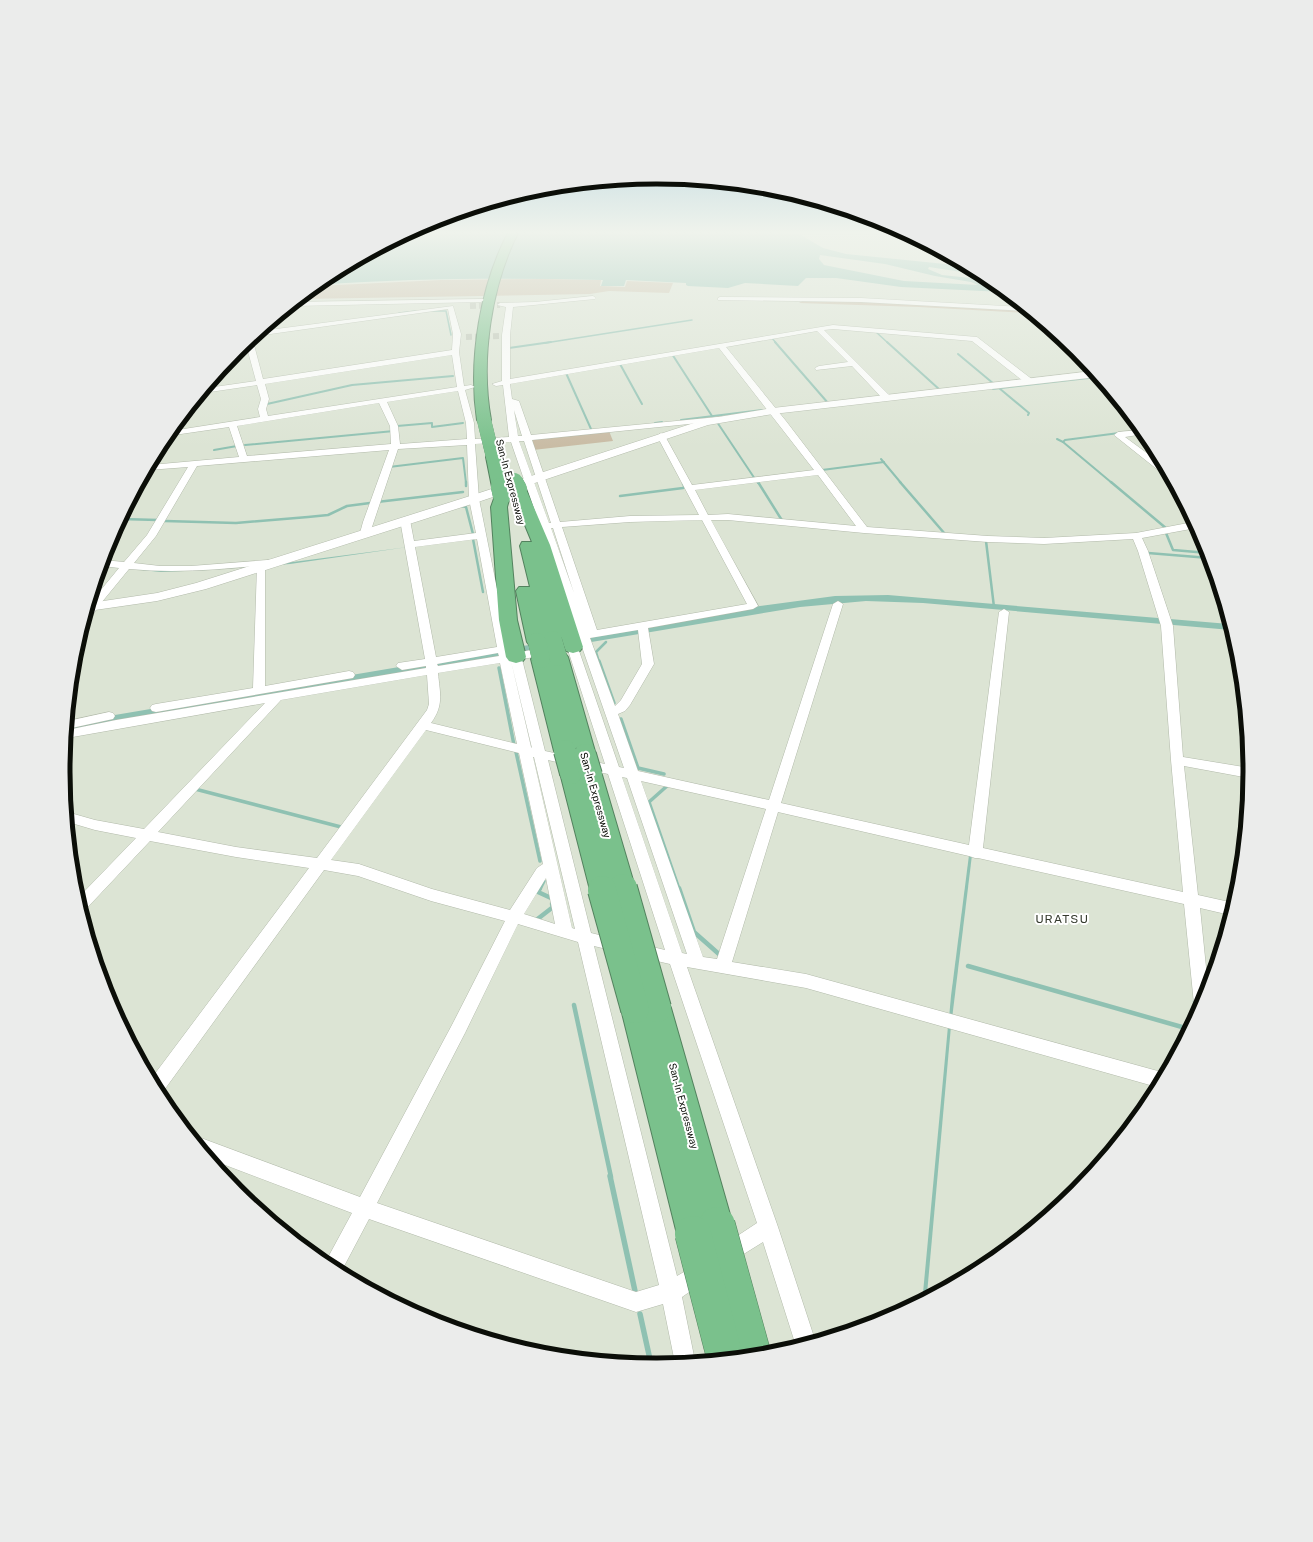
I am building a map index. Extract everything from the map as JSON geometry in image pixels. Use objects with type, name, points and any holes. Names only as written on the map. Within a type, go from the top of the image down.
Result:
[{"type":"highway","name":"San-In Expressway","points":[[489,303],[484,334],[481,379],[489,420],[500,458],[520,484],[569,644],[578,764],[646,1008],[705,1230],[724,1353]]},
{"type":"highway","points":[[505,653],[508,620],[499,508],[520,484],[542,545],[569,644]]},
{"type":"highway","name":"San-In Expressway","points":[[705,1230],[751,1349]]},
{"type":"street","points":[[298,306],[343,303]]},
{"type":"street","points":[[373,303],[451,307]]},
{"type":"street","points":[[502,303],[510,305],[534,303]]},
{"type":"street","points":[[915,303],[1017,309]]},
{"type":"street","points":[[510,305],[503,335],[506,381],[520,484],[552,525],[569,644],[615,770],[676,959],[768,1227],[804,1339]]},
{"type":"street","points":[[267,333],[424,310],[470,306]]},
{"type":"street","points":[[297,307],[356,310]]},
{"type":"street","points":[[451,307],[457,337],[455,352],[461,388],[470,423],[474,499],[505,653],[565,933]]},
{"type":"street","points":[[367,311],[424,310]]},
{"type":"street","points":[[496,384],[506,381],[722,347],[833,327],[974,339],[1030,382]]},
{"type":"street","points":[[819,329],[887,398]]},
{"type":"street","points":[[457,337],[466,337]]},
{"type":"street","points":[[722,347],[864,530]]},
{"type":"street","points":[[251,348],[265,399],[262,409],[264,417]]},
{"type":"street","points":[[211,390],[455,352]]},
{"type":"street","points":[[819,368],[853,364]]},
{"type":"street","points":[[155,467],[341,450],[527,438],[718,419],[773,411],[1088,375]]},
{"type":"street","points":[[178,433],[264,417],[471,387]]},
{"type":"street","points":[[366,533],[374,500],[379,491],[395,447],[394,426],[382,400]]},
{"type":"street","points":[[509,401],[515,401],[527,438],[520,484]]},
{"type":"street","points":[[93,609],[181,592],[474,499],[661,436],[718,419]]},
{"type":"street","points":[[232,424],[244,460]]},
{"type":"street","points":[[1135,433],[1118,435],[1155,464]]},
{"type":"street","points":[[72,724],[107,716],[259,690],[569,644],[643,630],[753,606],[661,436]]},
{"type":"street","points":[[95,603],[151,536],[194,464]]},
{"type":"street","points":[[690,488],[820,472]]},
{"type":"street","points":[[552,525],[630,519],[734,518],[864,530],[988,539],[1044,541],[1137,538],[1189,526]]},
{"type":"street","points":[[160,1082],[319,864],[424,725],[435,707],[432,665],[405,520]]},
{"type":"street","points":[[410,545],[481,535]]},
{"type":"street","points":[[1137,538],[1166,622],[1201,989]]},
{"type":"street","points":[[108,564],[191,570],[269,564]]},
{"type":"street","points":[[259,690],[269,564]]},
{"type":"street","points":[[722,968],[775,806],[838,604]]},
{"type":"street","points":[[975,852],[1004,612]]},
{"type":"street","points":[[611,712],[621,708],[626,702],[648,664],[643,630]]},
{"type":"street","points":[[569,644],[611,712],[697,962]]},
{"type":"street","points":[[505,653],[540,754],[671,1292],[684,1357]]},
{"type":"street","points":[[71,733],[116,724],[277,697],[432,665]]},
{"type":"street","points":[[85,901],[148,836],[277,697]]},
{"type":"street","points":[[424,725],[540,754],[1227,908]]},
{"type":"street","points":[[1178,760],[1243,772]]},
{"type":"street","points":[[72,818],[95,825],[148,836],[236,852],[359,870],[431,895],[514,917],[565,933],[676,959],[806,981],[1155,1078]]},
{"type":"street","points":[[336,1262],[459,1028],[514,917],[542,872],[550,866]]},
{"type":"street","points":[[209,1150],[364,1208],[636,1302],[671,1292],[768,1227]]},
{"type":"shaded area","points":[[799,303],[941,304],[1018,309],[1022,313],[919,307]]},
{"type":"shaded area","points":[[609,431],[613,441],[533,450],[530,439]]},
{"type":"water","points":[[408,547],[290,564],[234,568],[286,563]]},
{"type":"water","points":[[107,567],[158,571],[219,569],[161,572]]},
{"type":"water","points":[[888,595],[1224,624],[1225,630],[923,603],[866,601],[800,607],[101,724],[71,731],[72,724],[103,717],[760,606],[835,596]]},
{"type":"water","points":[[969,855],[972,855],[952,1019],[949,1018],[951,996]]},
{"type":"water","points":[[948,1026],[951,1026],[927,1291],[923,1293]]},
{"type":"waterway","points":[[399,313],[416,311]]},
{"type":"waterway","points":[[427,311],[446,311],[451,335]]},
{"type":"waterway","points":[[545,343],[692,320]]},
{"type":"waterway","points":[[876,332],[888,343]]},
{"type":"waterway","points":[[772,338],[776,343]]},
{"type":"waterway","points":[[509,348],[551,342]]},
{"type":"waterway","points":[[775,342],[828,403]]},
{"type":"waterway","points":[[887,342],[940,390]]},
{"type":"waterway","points":[[672,354],[712,416]]},
{"type":"waterway","points":[[958,354],[994,384]]},
{"type":"waterway","points":[[620,364],[642,404]]},
{"type":"waterway","points":[[566,373],[591,429]]},
{"type":"waterway","points":[[267,404],[352,385],[453,376]]},
{"type":"waterway","points":[[999,388],[1091,378]]},
{"type":"waterway","points":[[993,389],[999,388]]},
{"type":"waterway","points":[[999,388],[1029,413],[1028,415]]},
{"type":"waterway","points":[[681,420],[762,410]]},
{"type":"waterway","points":[[719,421],[717,422],[755,479]]},
{"type":"waterway","points":[[655,423],[662,422]]},
{"type":"waterway","points":[[397,428],[397,426],[432,423],[432,427],[463,423]]},
{"type":"waterway","points":[[245,445],[394,431]]},
{"type":"waterway","points":[[1063,442],[1065,440],[1119,433]]},
{"type":"waterway","points":[[1057,439],[1063,442]]},
{"type":"waterway","points":[[1063,442],[1112,483]]},
{"type":"waterway","points":[[214,450],[237,446]]},
{"type":"waterway","points":[[389,467],[463,458],[466,483]]},
{"type":"waterway","points":[[822,470],[884,462]]},
{"type":"waterway","points":[[884,462],[901,483]]},
{"type":"waterway","points":[[758,482],[783,522]]},
{"type":"waterway","points":[[900,482],[945,534]]},
{"type":"waterway","points":[[1111,482],[1167,529]]},
{"type":"waterway","points":[[620,496],[683,488],[685,486],[683,484]]},
{"type":"waterway","points":[[377,502],[463,492]]},
{"type":"waterway","points":[[165,521],[236,523],[308,517],[328,515],[347,506],[370,503]]},
{"type":"waterway","points":[[461,506],[466,507],[473,534]]},
{"type":"waterway","points":[[127,519],[158,520]]},
{"type":"waterway","points":[[1166,533],[1173,550],[1200,552]]},
{"type":"waterway","points":[[470,538],[473,539],[483,592]]},
{"type":"waterway","points":[[986,541],[994,607]]},
{"type":"waterway","points":[[1148,553],[1202,557]]},
{"type":"waterway","points":[[599,662],[596,652],[606,642]]},
{"type":"waterway","points":[[599,661],[614,703]]},
{"type":"waterway","points":[[499,668],[514,745]]},
{"type":"waterway","points":[[621,719],[638,768],[664,774]]},
{"type":"waterway","points":[[516,752],[540,861]]},
{"type":"waterway","points":[[667,786],[649,802],[679,889]]},
{"type":"waterway","points":[[195,789],[341,827]]},
{"type":"waterway","points":[[540,889],[544,881]]},
{"type":"waterway","points":[[540,888],[538,892],[551,898]]},
{"type":"waterway","points":[[679,888],[694,932],[720,955],[721,953]]},
{"type":"waterway","points":[[535,921],[553,907],[552,904]]},
{"type":"waterway","points":[[968,966],[1184,1028]]},
{"type":"waterway","points":[[574,1005],[611,1177]]},
{"type":"waterway","points":[[610,1176],[635,1291]]},
{"type":"waterway","points":[[640,1314],[650,1358]]},
{"type":"tunnel","points":[[470,306],[500,305]]},
{"type":"tunnel","points":[[466,337],[499,336]]},
{"type":"district","name":"URATSU","points":[[1062,919]]}]
